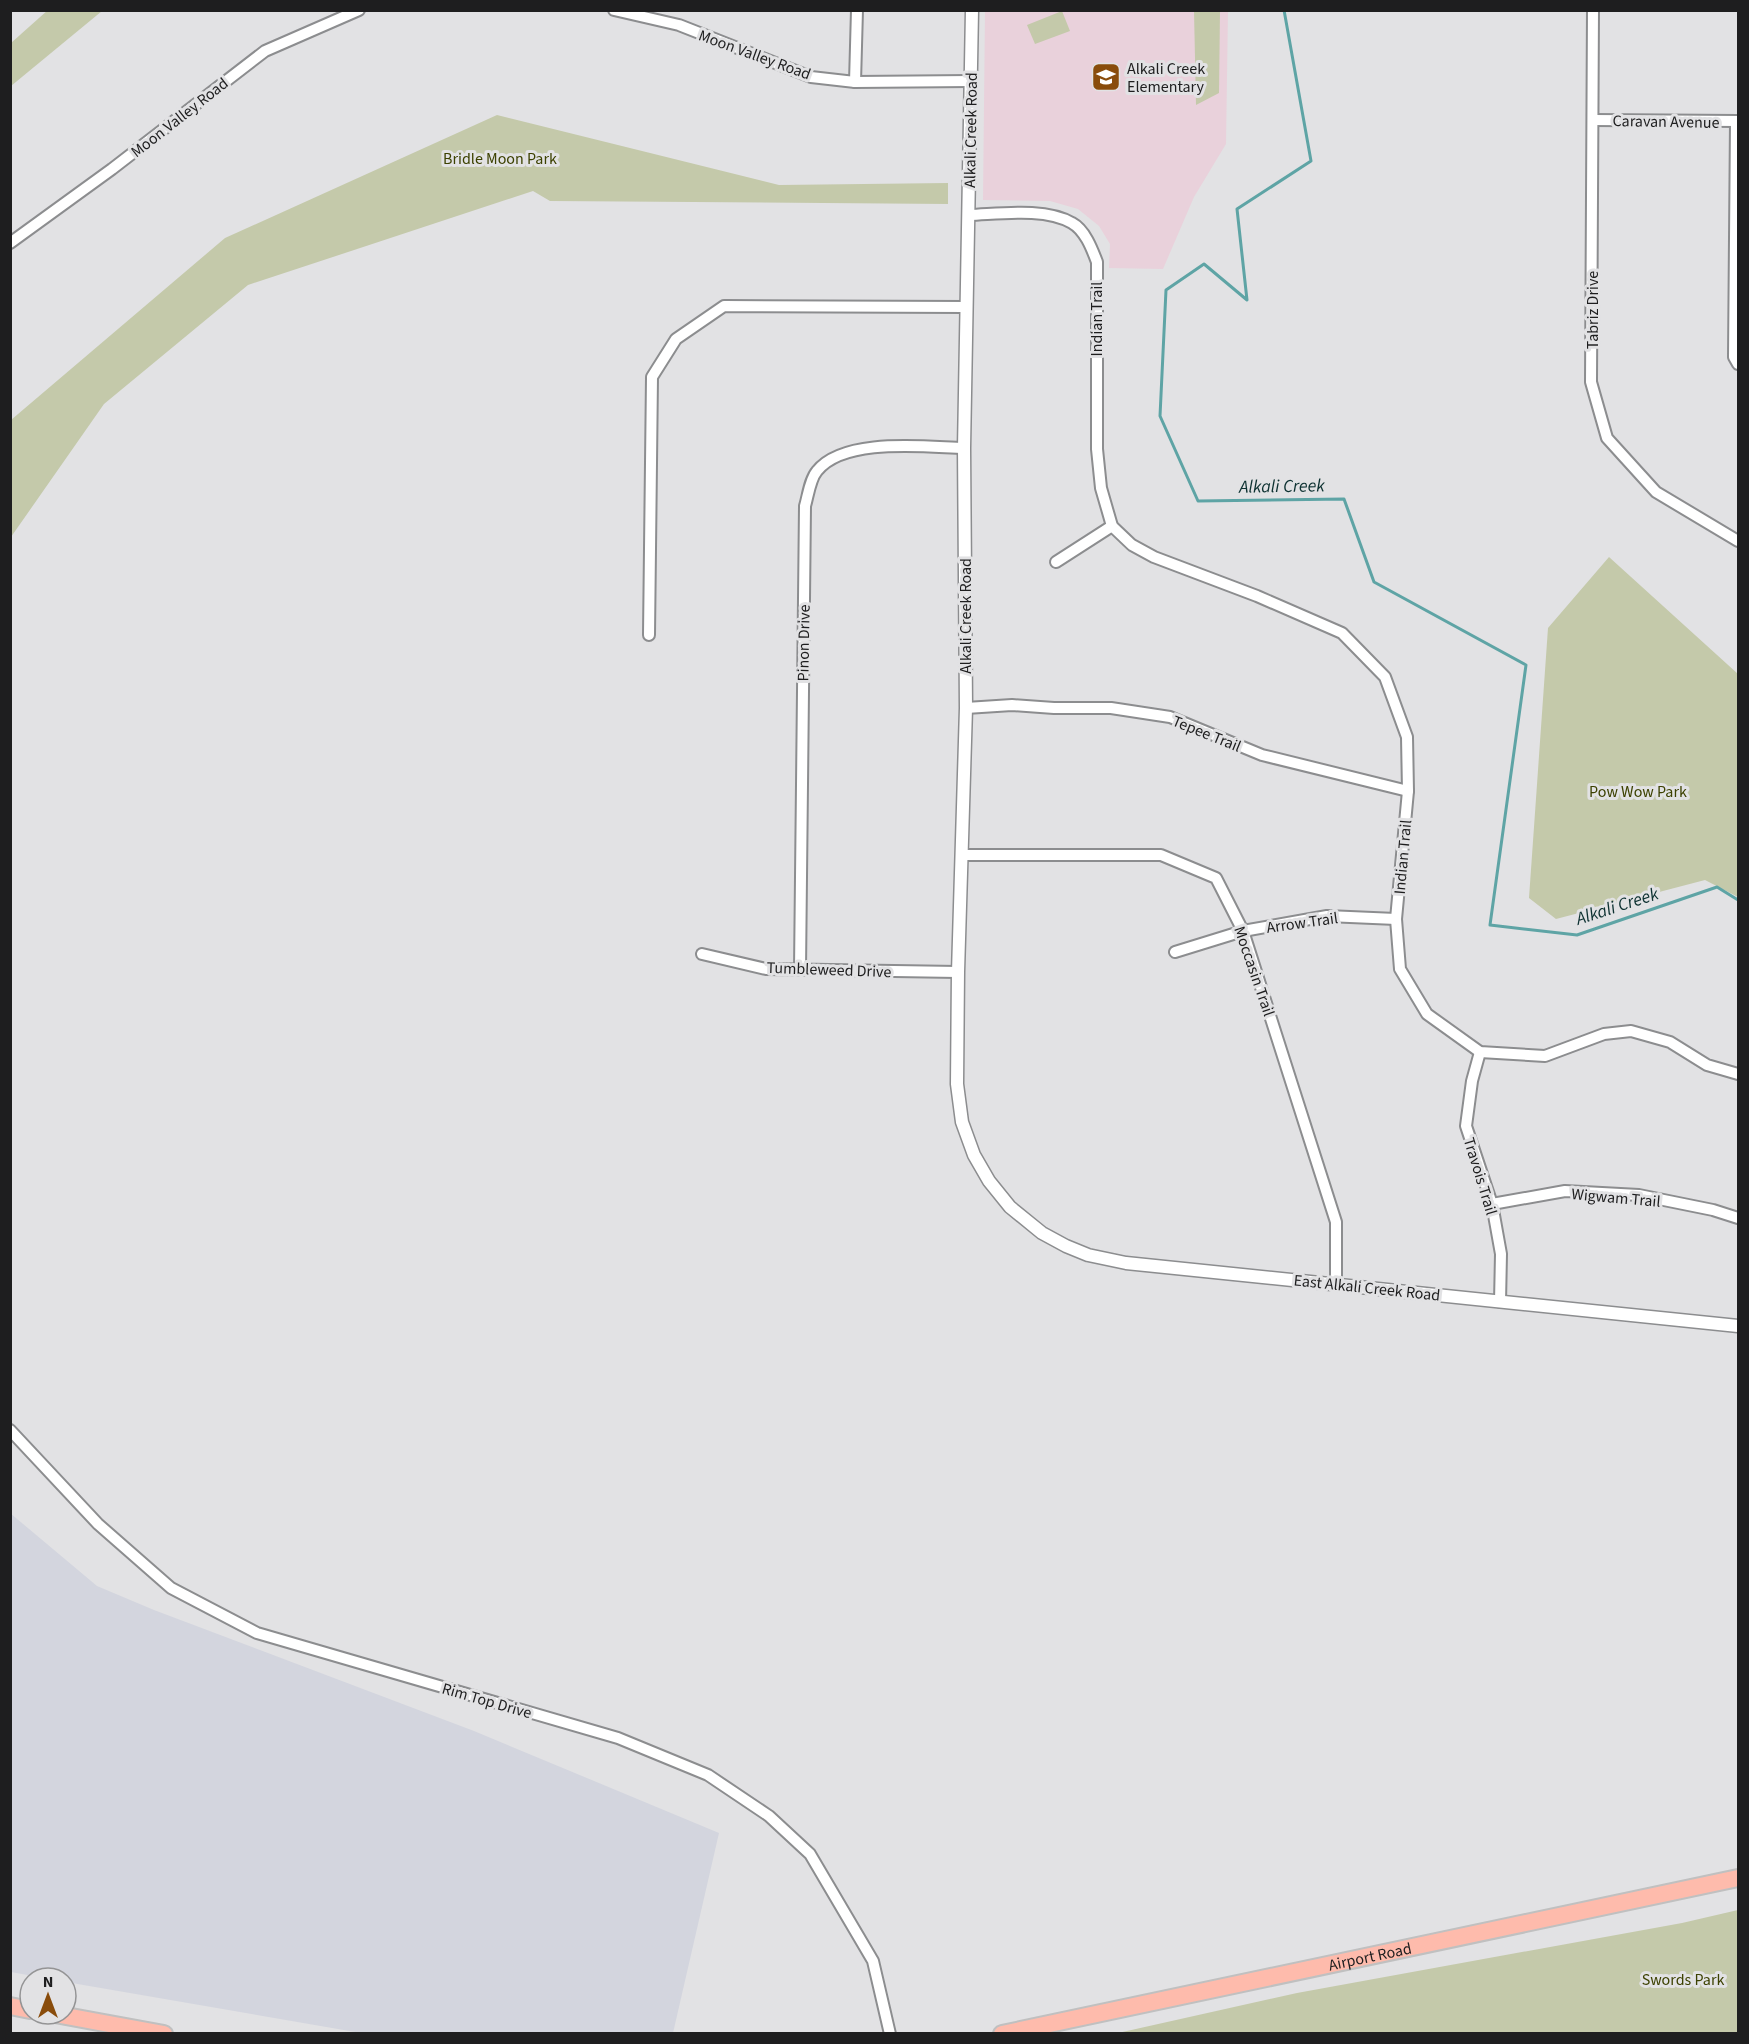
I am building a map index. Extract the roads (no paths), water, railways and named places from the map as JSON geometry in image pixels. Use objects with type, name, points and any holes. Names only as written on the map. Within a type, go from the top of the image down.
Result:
[{"type":"highway","name":"Airport Road","points":[[1002,2034],[1738,1878]]},
{"type":"highway","points":[[78,2018],[164,2034]]},
{"type":"street","name":"Moon Valley Road","points":[[10,243],[112,169],[265,51],[359,10]]},
{"type":"street","name":"Moon Valley Road","points":[[614,10],[679,26],[811,76],[855,82],[971,81]]},
{"type":"street","points":[[855,82],[857,10]]},
{"type":"street","name":"Alkali Creek Road","points":[[972,10],[964,448],[966,708],[957,1084],[962,1122],[974,1155],[989,1181],[1010,1207]]},
{"type":"street","name":"Tabriz Drive","points":[[1593,10],[1591,382],[1607,438],[1656,492],[1738,541]]},
{"type":"street","name":"Caravan Avenue","points":[[1593,120],[1737,121]]},
{"type":"street","points":[[1737,121],[1734,357],[1738,364]]},
{"type":"street","name":"Indian Trail","points":[[969,215],[1047,214],[1073,224],[1089,243],[1097,262],[1097,449],[1101,488],[1112,526],[1132,545],[1154,557],[1257,596],[1342,633],[1385,677],[1407,737],[1408,791],[1396,918],[1400,969],[1427,1014],[1480,1052]]},
{"type":"street","points":[[649,635],[652,377],[676,339],[724,306],[967,307]]},
{"type":"street","name":"Pinon Drive","points":[[800,970],[805,506],[816,472],[836,456],[869,447],[964,448]]},
{"type":"street","points":[[1056,562],[1112,526]]},
{"type":"street","name":"Tepee Trail","points":[[966,708],[1012,705],[1111,708],[1170,717],[1262,755],[1408,791]]},
{"type":"street","name":"Moccasin Trail","points":[[962,855],[1161,855],[1216,878],[1243,931],[1336,1222],[1336,1283]]},
{"type":"street","name":"Arrow Trail","points":[[1175,952],[1243,931],[1327,916],[1396,918]]},
{"type":"street","name":"Tumbleweed Drive","points":[[702,954],[766,969],[958,972]]},
{"type":"street","points":[[1480,1052],[1545,1056],[1604,1034],[1630,1031],[1670,1042],[1707,1065],[1738,1074]]},
{"type":"street","name":"Travois Trail","points":[[1480,1052],[1472,1081],[1466,1126],[1492,1204],[1501,1254],[1500,1302]]},
{"type":"street","name":"Wigwam Trail","points":[[1492,1204],[1565,1191],[1639,1196],[1713,1210],[1738,1218]]},
{"type":"street","name":"East Alkali Creek Road","points":[[1010,1207],[1042,1233],[1066,1246],[1089,1255],[1126,1263],[1738,1326]]},
{"type":"street","name":"Rim Top Drive","points":[[10,1430],[98,1524],[171,1588],[247,1628],[618,1738],[708,1775],[769,1816],[810,1854],[873,1961],[890,2034]]},
{"type":"waterway","name":"Alkali Creek","points":[[1284,10],[1311,161],[1237,209],[1247,300],[1204,264],[1166,290],[1160,416],[1198,501],[1344,499],[1374,582],[1526,665],[1490,925],[1577,935],[1717,887],[1738,900]]},
{"type":"place","name":"Alkali Creek Elementary","points":[[1106,77]]},
{"type":"park label","name":"Bridle Moon Park","points":[[500,158]]},
{"type":"park label","name":"Pow Wow Park","points":[[1638,791]]},
{"type":"park label","name":"Swords Park","points":[[1683,1979]]}]
